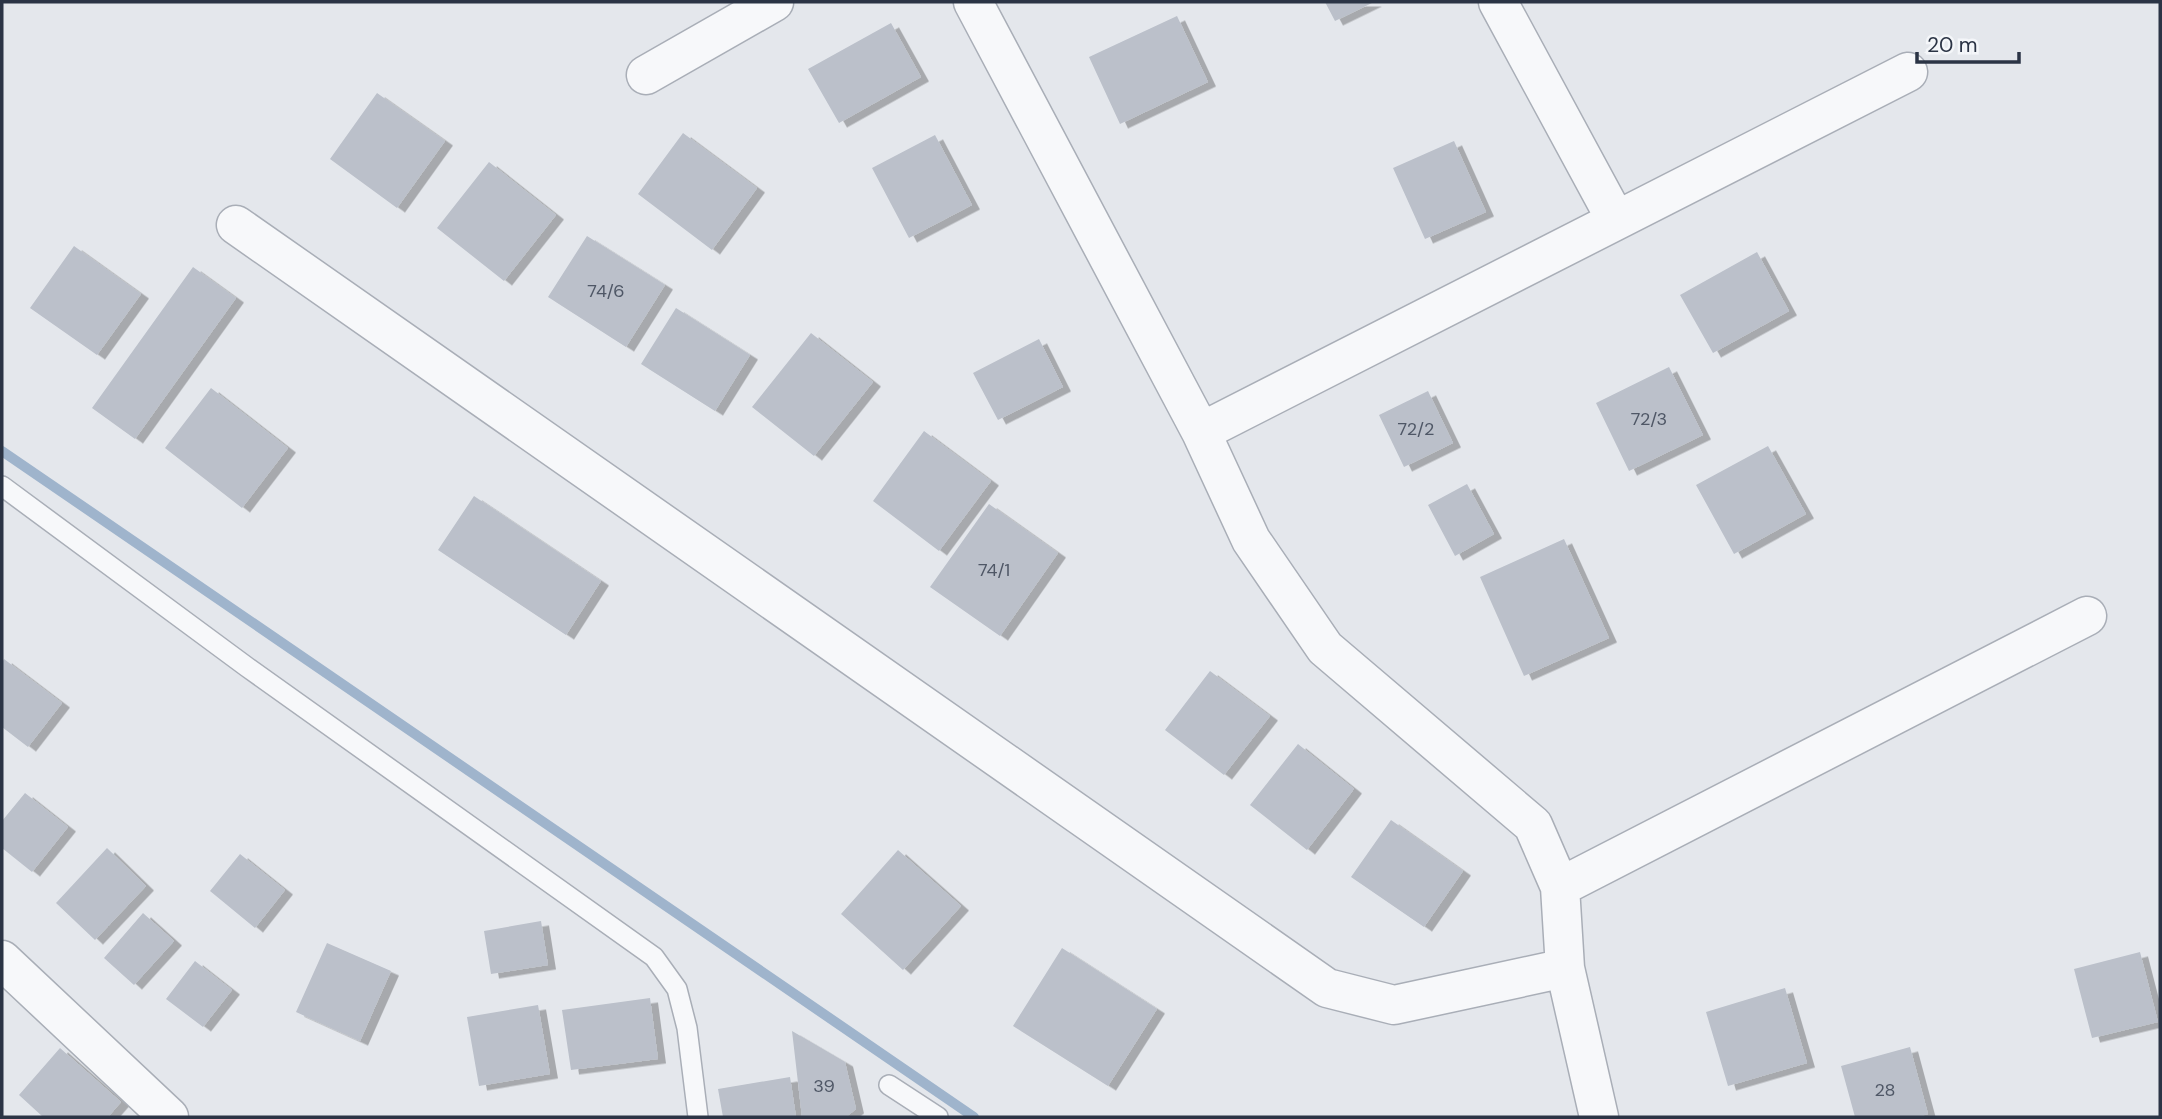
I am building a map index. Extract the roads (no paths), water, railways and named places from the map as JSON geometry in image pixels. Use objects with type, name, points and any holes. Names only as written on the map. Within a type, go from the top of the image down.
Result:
[{"type":"street","points":[[646,75],[774,2]]},
{"type":"street","points":[[973,2],[1201,432],[1251,540],[1325,648],[1533,825],[1560,887],[1565,968],[1599,1117]]},
{"type":"street","points":[[1498,2],[1616,220]]},
{"type":"street","points":[[1201,432],[1908,72]]},
{"type":"street","points":[[236,225],[1327,988],[1394,1005],[1565,968]]},
{"type":"street","points":[[1560,887],[2087,616]]},
{"type":"street","points":[[2,960],[169,1117]]},
{"type":"lane","points":[[2,486],[247,667],[654,957],[677,989],[687,1028],[698,1117]]},
{"type":"lane","points":[[889,1085],[938,1117]]},
{"type":"waterway","points":[[2,451],[974,1117]]}]
